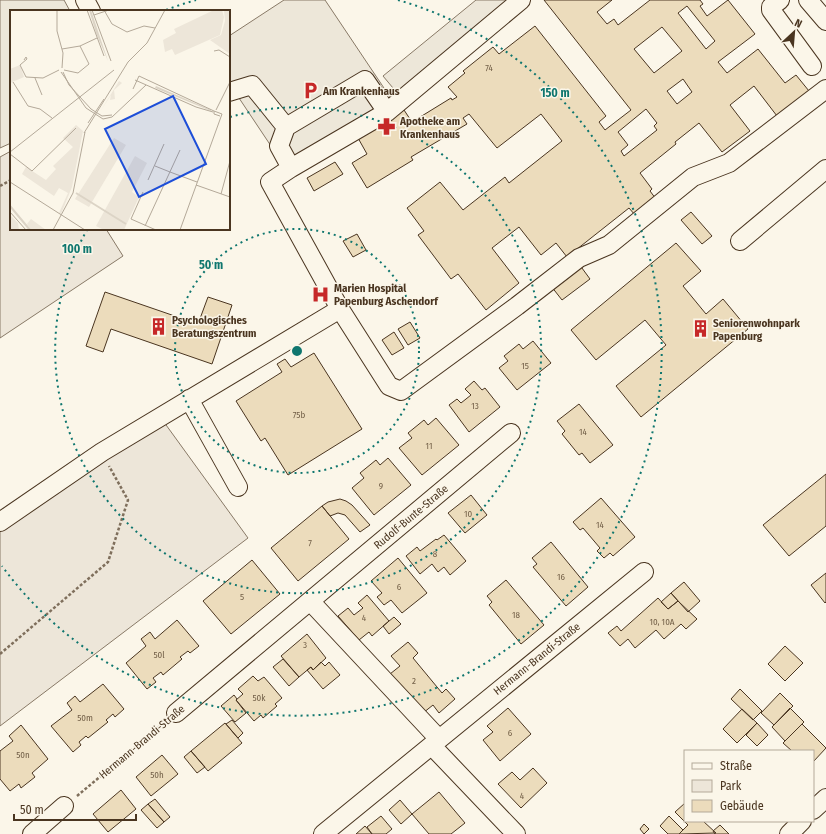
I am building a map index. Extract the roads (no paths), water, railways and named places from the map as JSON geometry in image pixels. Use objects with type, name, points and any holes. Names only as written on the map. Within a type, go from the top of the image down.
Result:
[{"type":"street","points":[[85,0],[90,10]]},
{"type":"street","points":[[521,0],[387,112],[291,168],[270,182],[340,309],[389,386],[401,391],[517,306],[579,258],[609,245],[693,177],[729,163],[826,89]]},
{"type":"street","points":[[780,0],[771,7],[771,10],[812,66]]},
{"type":"street","points":[[808,0],[826,21]]},
{"type":"street","points":[[291,168],[279,146],[286,127],[365,80],[387,112]]},
{"type":"street","points":[[230,92],[252,84],[286,127]]},
{"type":"street","points":[[740,241],[826,169]]},
{"type":"street","points":[[0,522],[102,452],[340,309]]},
{"type":"street","points":[[189,399],[238,487]]},
{"type":"street","name":"Rudolf-Bunte-Straße","points":[[252,650],[511,433]]},
{"type":"street","name":"Hermann-Brandi-Straße","points":[[323,834],[644,572]]},
{"type":"street","points":[[310,601],[516,834]]},
{"type":"street","name":"Hermann-Brandi-Straße","points":[[176,713],[252,650]]},
{"type":"street","points":[[814,809],[826,798]]},
{"type":"street","points":[[32,834],[64,806]]},
{"type":"street","points":[[789,834],[801,822]]},
{"type":"place","name":"Am Krankenhaus","points":[[310,91]]},
{"type":"place","name":"Apotheke am Krankenhaus","points":[[387,127]]},
{"type":"place","name":"Marien Hospital Papenburg Aschendorf","points":[[321,294]]},
{"type":"place","name":"Psychologisches Beratungszentrum","points":[[159,326]]},
{"type":"place","name":"Seniorenwohnpark Papenburg","points":[[700,329]]}]
